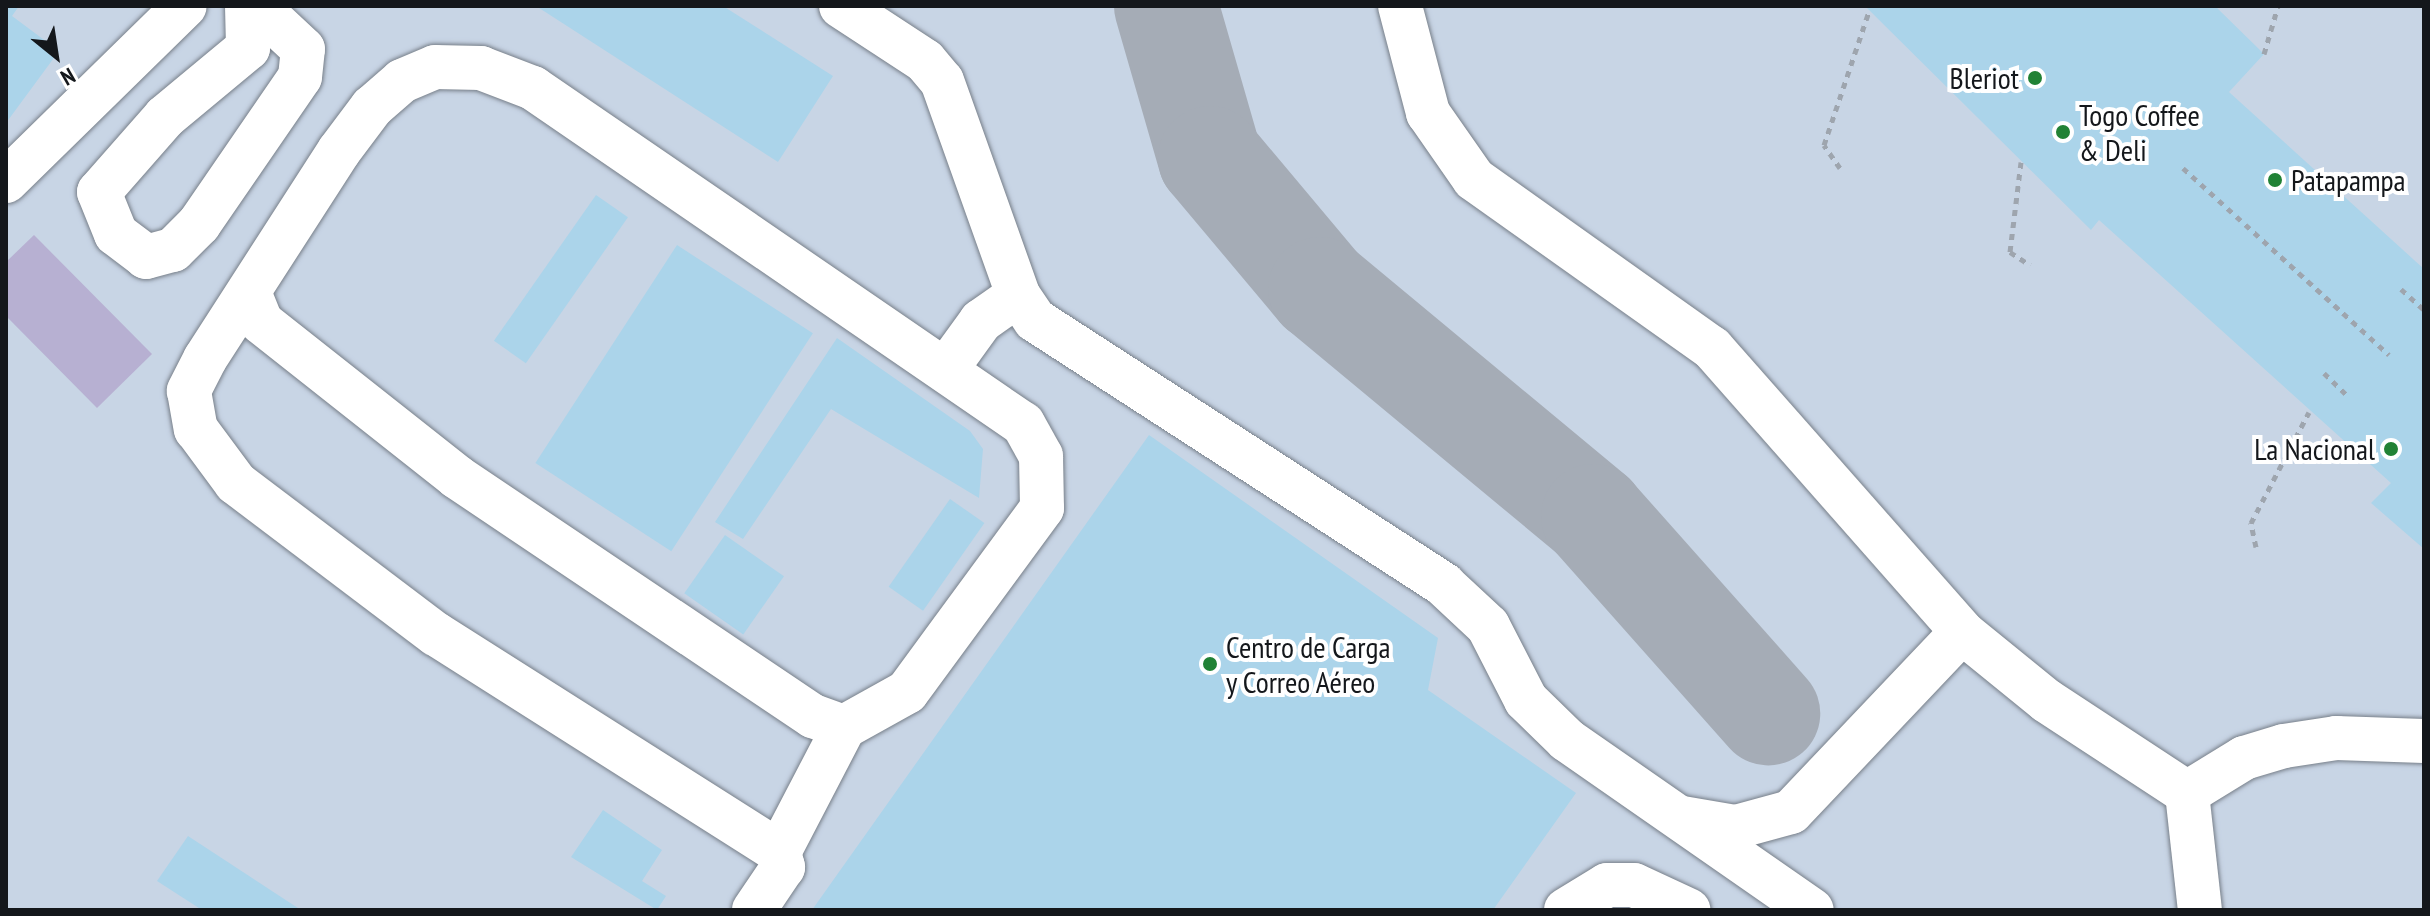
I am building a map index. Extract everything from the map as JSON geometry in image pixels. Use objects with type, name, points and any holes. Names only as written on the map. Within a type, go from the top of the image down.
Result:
[{"type":"lane","points":[[6,181],[185,6]]},
{"type":"lane","points":[[247,6],[248,48],[165,117],[99,192],[116,234],[146,257],[173,250],[199,224],[300,77],[303,49],[257,6]]},
{"type":"lane","points":[[841,6],[925,61],[942,81],[1018,295],[1035,320],[1140,392],[1444,585],[1488,626],[1526,700],[1667,815],[1812,910]]},
{"type":"lane","points":[[1400,6],[1428,113],[1474,179],[1712,348],[1962,632],[2047,701],[2187,793]]},
{"type":"lane","points":[[754,910],[783,867],[779,852],[844,727],[907,692],[1042,508],[1041,456],[1023,424],[947,368],[533,88],[481,68],[435,67],[402,81],[372,107],[249,292],[189,391],[196,429],[236,483],[436,634],[779,852]]},
{"type":"lane","points":[[249,292],[261,322],[457,477],[813,716],[844,727]]},
{"type":"lane","points":[[947,368],[981,321],[1018,295]]},
{"type":"lane","points":[[1667,815],[1736,827],[1791,812],[1962,632]]},
{"type":"lane","points":[[2187,793],[2244,758],[2284,746],[2336,738],[2424,741]]},
{"type":"lane","points":[[2187,793],[2200,910]]},
{"type":"lane","points":[[1566,910],[1607,885],[1634,885],[1688,910]]},
{"type":"path","points":[[2264,54],[2278,6]]},
{"type":"path","points":[[1840,168],[1824,145],[1869,11]]},
{"type":"path","points":[[2021,162],[2010,252],[2030,265]]},
{"type":"path","points":[[2183,168],[2389,355]]},
{"type":"path","points":[[2401,289],[2423,309]]},
{"type":"path","points":[[2324,373],[2347,395]]},
{"type":"path","points":[[2256,547],[2251,523],[2309,412]]},
{"type":"shaded area","points":[[6,6],[2424,6],[2424,910],[6,910]]},
{"type":"shaded area","points":[[34,235],[152,354],[97,408],[6,316],[6,262]]},
{"type":"building","points":[[6,6],[19,6],[12,16],[59,51],[6,123]]},
{"type":"building","points":[[536,6],[723,6],[833,76],[778,162]]},
{"type":"building","points":[[1865,6],[2215,6],[2264,54],[2229,92],[2424,269],[2424,549],[2371,503],[2391,483],[2099,220],[2091,230]]},
{"type":"building","points":[[596,195],[628,217],[526,363],[494,341]]},
{"type":"building","points":[[677,245],[813,333],[671,551],[535,463]]},
{"type":"building","points":[[837,338],[970,431],[983,449],[979,498],[831,409],[743,539],[715,522]]},
{"type":"building","name":"Centro de Carga y Correo Aéreo","points":[[1149,435],[1438,638],[1428,690],[1576,793],[1493,910],[812,910]]},
{"type":"building","points":[[950,499],[984,523],[923,611],[889,587]]},
{"type":"building","points":[[725,535],[784,576],[743,634],[684,593]]},
{"type":"building","points":[[603,810],[662,850],[642,881],[666,896],[657,910],[571,857]]},
{"type":"building","points":[[188,836],[301,910],[202,910],[157,881]]},
{"type":"taxiway","points":[[1166,6],[1210,158],[1320,289],[1593,516],[1768,713]]},
{"type":"place","name":"Bleriot","points":[[2035,78]]},
{"type":"place","name":"Togo Coffee & Deli","points":[[2063,132]]},
{"type":"place","name":"Patapampa","points":[[2275,180]]},
{"type":"place","name":"La Nacional","points":[[2391,449]]},
{"type":"place","name":"Centro de Carga y Correo Aéreo","points":[[1210,664]]}]
